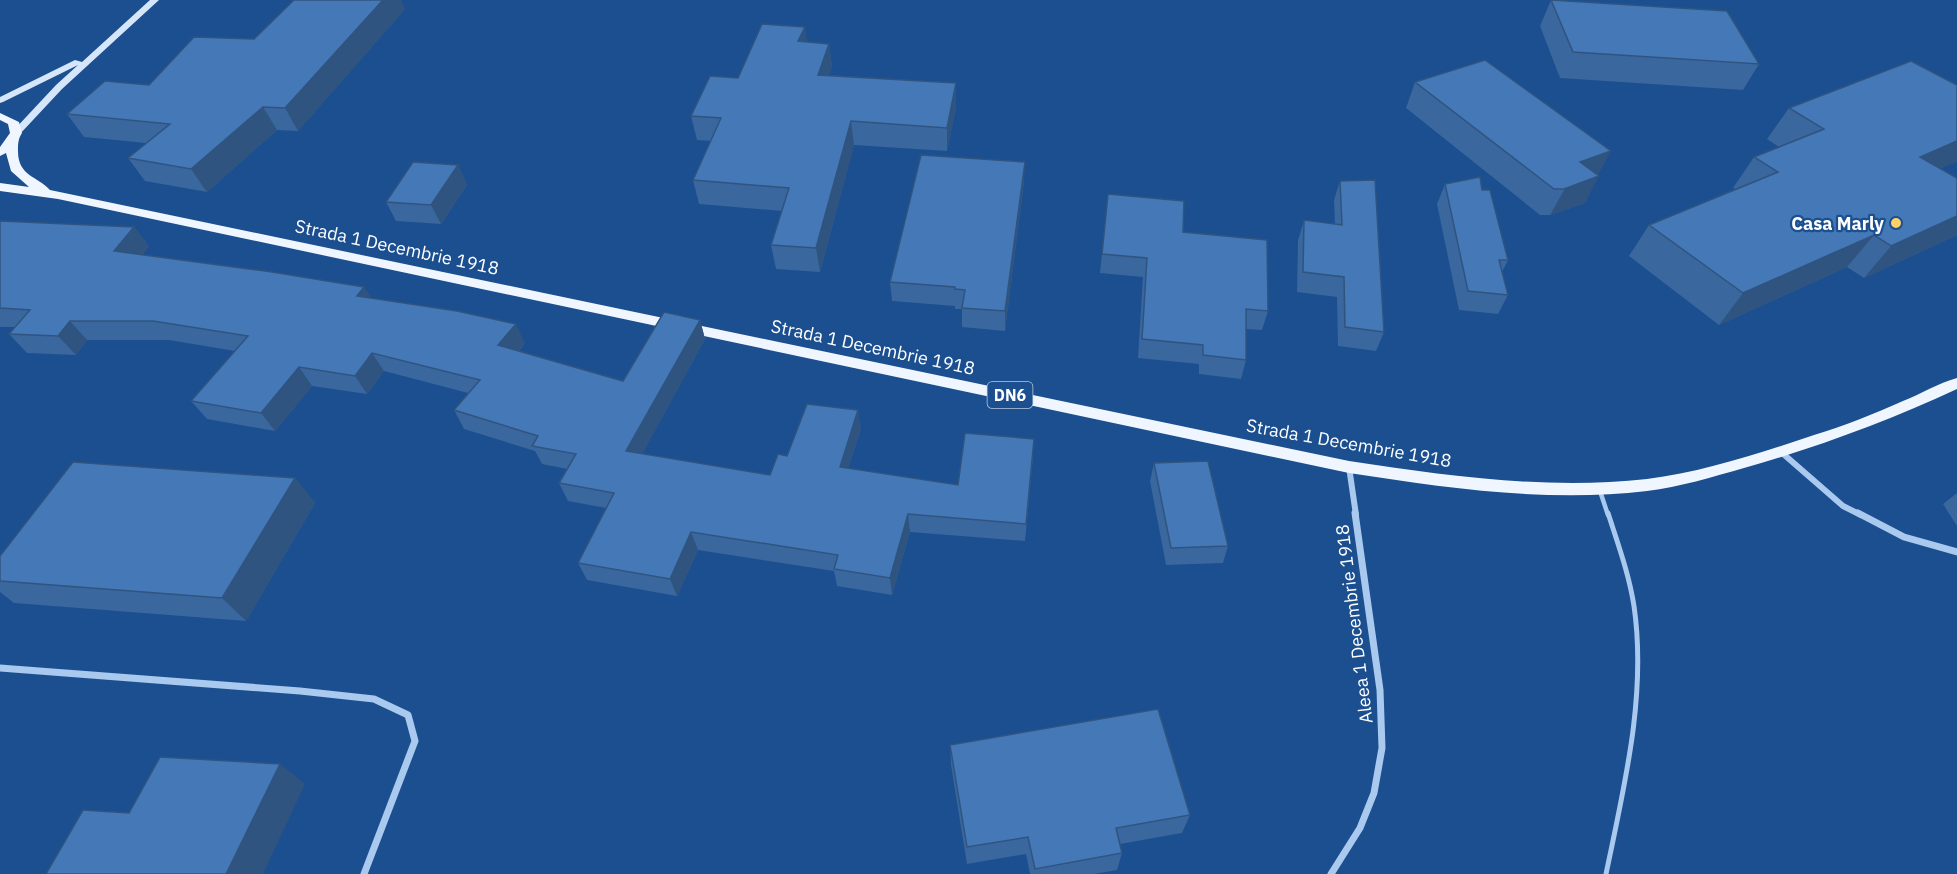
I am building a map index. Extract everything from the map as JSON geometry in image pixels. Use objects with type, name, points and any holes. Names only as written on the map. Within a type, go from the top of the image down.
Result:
[{"type":"main road","points":[[0,116],[13,122],[14,136],[0,152]]},
{"type":"main road","name":"Strada 1 Decembrie 1918","points":[[14,136],[11,155],[20,175],[34,185],[57,195]]},
{"type":"main road","name":"Strada 1 Decembrie 1918","points":[[0,187],[57,195],[1349,467],[1436,480],[1527,488],[1648,485],[1704,473],[1781,452],[1857,426],[1957,383]]},
{"type":"street","points":[[14,136],[46,99],[155,0]]},
{"type":"street","points":[[0,100],[97,51]]},
{"type":"street","points":[[1781,452],[1843,506],[1904,537],[1957,552]]},
{"type":"street","name":"Aleea 1 Decembrie 1918","points":[[1331,874],[1360,828],[1374,793],[1382,748],[1380,690],[1349,467]]},
{"type":"street","points":[[0,668],[300,691],[374,699],[408,716],[414,741],[364,874]]},
{"type":"lane","points":[[1599,488],[1624,564],[1636,622],[1637,674],[1630,740],[1606,874]]},
{"type":"building","points":[[294,0],[383,0],[285,108],[263,107],[191,169],[128,158],[170,124],[67,114],[105,81],[149,85],[194,37],[254,39]]},
{"type":"building","points":[[1551,0],[1727,11],[1759,64],[1573,52]]},
{"type":"building","points":[[762,24],[805,27],[798,41],[829,44],[818,75],[956,83],[947,128],[851,121],[816,248],[771,245],[789,188],[693,180],[721,118],[691,116],[710,76],[738,78]]},
{"type":"building","points":[[1485,60],[1611,151],[1580,162],[1599,176],[1564,189],[1554,189],[1415,82]]},
{"type":"building","points":[[1911,61],[1957,85],[1957,141],[1920,157],[1957,178],[1957,216],[1891,246],[1874,235],[1743,293],[1649,225],[1778,172],[1754,157],[1824,129],[1789,108]]},
{"type":"building","points":[[921,155],[1025,162],[1005,311],[962,308],[965,290],[955,289],[955,287],[890,282]]},
{"type":"building","points":[[413,162],[458,165],[431,205],[386,202]]},
{"type":"building","points":[[1480,177],[1482,190],[1490,190],[1508,260],[1499,260],[1508,295],[1468,291],[1445,184]]},
{"type":"building","points":[[1375,180],[1384,332],[1345,327],[1344,277],[1303,272],[1304,220],[1342,225],[1340,181]]},
{"type":"building","points":[[1108,194],[1184,201],[1183,232],[1267,240],[1268,311],[1246,309],[1246,360],[1203,355],[1203,345],[1142,339],[1147,258],[1102,254]]},
{"type":"building","points":[[0,221],[134,227],[114,251],[364,287],[357,296],[457,311],[516,324],[498,345],[623,381],[664,312],[700,320],[626,451],[770,475],[778,454],[787,456],[807,404],[858,410],[840,467],[958,485],[965,433],[1034,439],[1026,524],[908,514],[890,578],[834,569],[838,555],[691,532],[670,579],[578,563],[614,493],[559,483],[576,454],[532,446],[538,436],[454,410],[480,380],[372,353],[355,376],[299,367],[261,413],[191,401],[248,336],[153,321],[70,321],[58,336],[9,334],[30,310],[0,308]]},
{"type":"building","points":[[1208,461],[1228,546],[1171,548],[1154,463]]},
{"type":"building","points":[[73,462],[295,478],[222,598],[0,581],[0,556]]},
{"type":"building","points":[[1158,709],[1190,815],[1116,828],[1122,853],[1035,869],[1028,837],[967,847],[950,745]]},
{"type":"building","points":[[160,757],[280,764],[226,874],[46,874],[83,810],[129,813]]},
{"type":"place","name":"Casa Marly","points":[[1896,223]]}]
